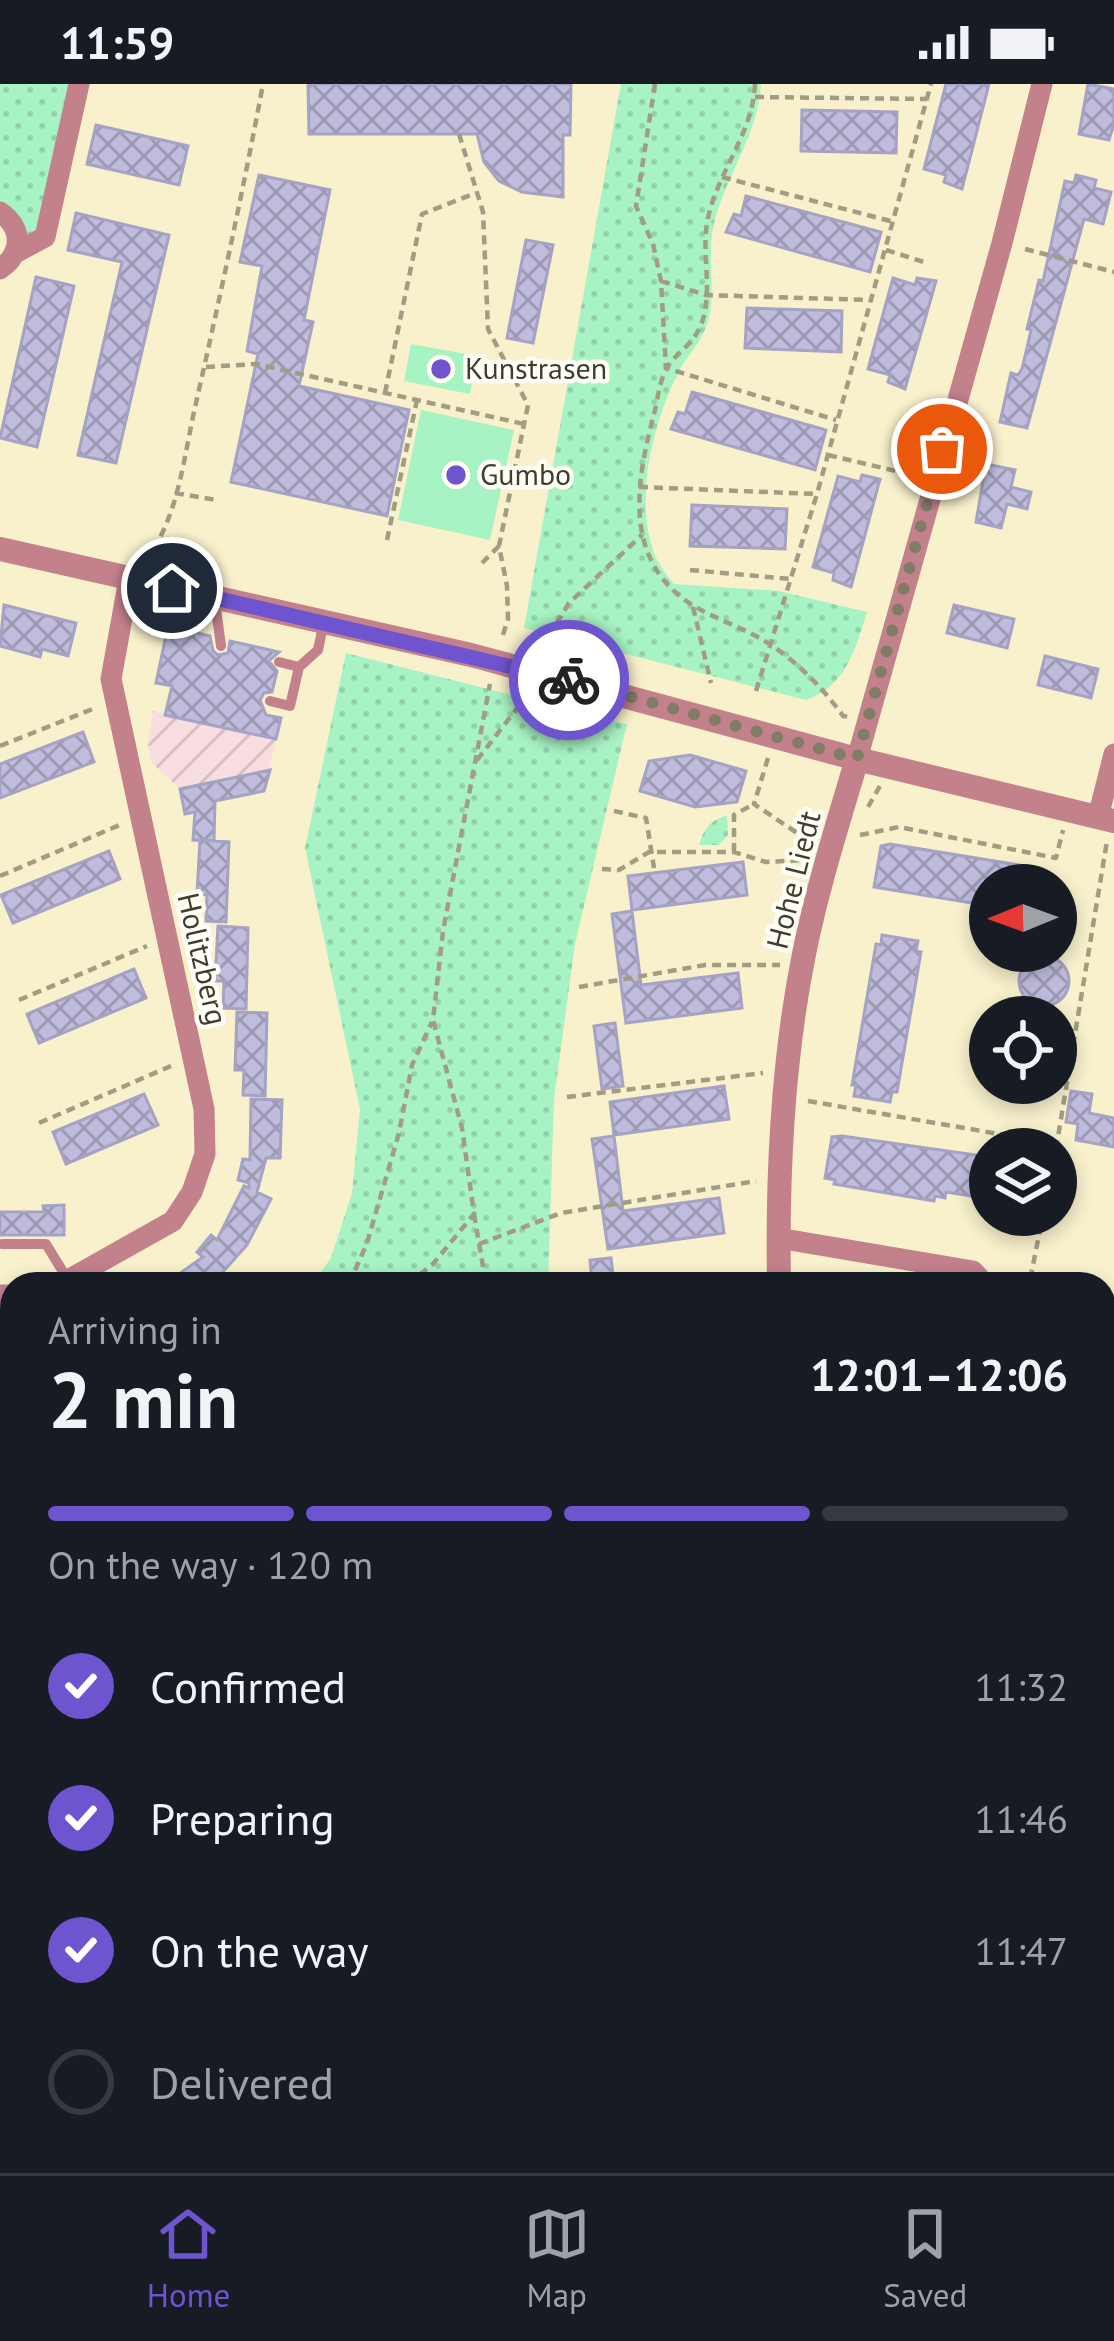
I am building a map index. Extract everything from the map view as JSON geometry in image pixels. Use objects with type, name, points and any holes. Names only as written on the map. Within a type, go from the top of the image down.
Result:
[{"type":"street","points":[[0,269],[16,252],[45,237],[79,84]]},
{"type":"street","name":"Hohe Liedt","points":[[778,1272],[783,1097],[804,953],[1042,84]]},
{"type":"street","points":[[0,212],[17,232],[16,252]]},
{"type":"street","points":[[0,548],[494,661],[857,759],[1107,820],[1114,754]]},
{"type":"street","name":"Holitzberg","points":[[84,1272],[173,1221],[191,1192],[205,1154],[204,1109],[111,680],[129,578]]},
{"type":"street","points":[[778,1238],[953,1272]]},
{"type":"lane","points":[[214,598],[221,646]]},
{"type":"lane","points":[[270,701],[290,706],[298,667],[318,650],[324,621]]},
{"type":"lane","points":[[279,662],[298,667]]},
{"type":"lane","points":[[2,1244],[46,1244],[60,1272]]},
{"type":"path","points":[[129,578],[157,547],[175,493],[263,84]]},
{"type":"path","points":[[655,84],[636,206],[653,244],[661,281],[666,368],[639,487],[642,535],[661,577],[693,607],[771,645],[827,693],[843,716],[867,721]]},
{"type":"path","points":[[666,368],[699,330],[706,295],[706,228],[722,177],[746,127],[755,84]]},
{"type":"path","points":[[756,691],[817,494],[931,84]]},
{"type":"path","points":[[755,97],[927,99]]},
{"type":"path","points":[[354,1272],[400,1133],[412,1065],[434,1020],[443,931],[494,661],[508,619],[499,546],[528,405],[488,329],[483,212],[459,134]]},
{"type":"path","points":[[722,177],[894,222]]},
{"type":"path","points":[[386,393],[422,214],[476,192]]},
{"type":"path","points":[[1002,243],[1114,272]]},
{"type":"path","points":[[886,250],[924,262]]},
{"type":"path","points":[[661,281],[706,295],[871,300]]},
{"type":"path","points":[[204,367],[256,364],[524,424]]},
{"type":"path","points":[[666,368],[838,421]]},
{"type":"path","points":[[387,539],[417,400]]},
{"type":"path","points":[[827,455],[934,480]]},
{"type":"path","points":[[639,487],[817,494]]},
{"type":"path","points":[[175,493],[217,500]]},
{"type":"path","points":[[474,765],[533,689],[543,643],[569,603],[642,535]]},
{"type":"path","points":[[482,563],[499,546]]},
{"type":"path","points":[[690,570],[791,578]]},
{"type":"path","points":[[693,607],[711,683]]},
{"type":"path","points":[[0,746],[102,705]]},
{"type":"path","points":[[838,734],[843,716]]},
{"type":"path","points":[[734,852],[734,815],[754,804],[774,735]]},
{"type":"path","points":[[867,810],[881,783]]},
{"type":"path","points":[[754,804],[808,841]]},
{"type":"path","points":[[614,811],[646,818],[654,868]]},
{"type":"path","points":[[860,823],[855,836],[899,827],[1056,858],[1068,811]]},
{"type":"path","points":[[0,876],[139,817]]},
{"type":"path","points":[[1059,1128],[1107,820]]},
{"type":"path","points":[[602,869],[619,870],[650,851],[734,852],[766,862],[804,860]]},
{"type":"path","points":[[19,1000],[167,938]]},
{"type":"path","points":[[579,987],[705,965],[780,965]]},
{"type":"path","points":[[434,1020],[462,1128],[484,1272]]},
{"type":"path","points":[[39,1123],[179,1063]]},
{"type":"path","points":[[567,1097],[764,1073]]},
{"type":"path","points":[[783,1097],[969,1130]]},
{"type":"path","points":[[479,1244],[561,1213],[757,1181]]},
{"type":"path","points":[[424,1272],[474,1214]]},
{"type":"path","points":[[1032,1272],[1039,1236]]},
{"type":"shaded area","points":[[153,711],[276,739],[269,769],[180,789],[151,762],[148,743]]},
{"type":"green space","points":[[0,84],[70,84],[38,231],[22,243],[0,209]]},
{"type":"green space","points":[[621,84],[761,84],[754,120],[714,224],[708,321],[661,415],[649,461],[646,508],[654,553],[674,584],[779,591],[867,612],[840,676],[806,700],[524,628]]},
{"type":"green space","name":"Kunstrasen","points":[[411,344],[477,356],[470,394],[404,381]]},
{"type":"green space","name":"Gumbo","points":[[421,410],[514,430],[490,540],[398,520]]},
{"type":"green space","points":[[346,653],[627,724],[575,944],[554,1099],[548,1272],[321,1272],[331,1258],[352,1193],[360,1109],[305,848]]},
{"type":"green space","points":[[727,815],[728,835],[719,845],[699,845],[709,826]]},
{"type":"building","points":[[308,84],[571,84],[570,135],[563,135],[563,197],[522,192],[499,181],[484,162],[477,134],[309,134]]},
{"type":"building","points":[[946,84],[989,84],[962,189],[944,182],[946,175],[924,169]]},
{"type":"building","points":[[1088,84],[1114,89],[1109,140],[1079,134]]},
{"type":"building","points":[[802,110],[897,112],[896,153],[801,151]]},
{"type":"building","points":[[96,125],[188,146],[179,185],[87,164]]},
{"type":"building","points":[[259,175],[330,190],[304,320],[313,322],[299,386],[409,410],[387,516],[231,482],[258,354],[247,351],[262,266],[240,262]]},
{"type":"building","points":[[1076,175],[1096,180],[1094,188],[1111,192],[1103,224],[1084,219],[1027,428],[1000,422],[1011,373],[1018,375],[1022,369],[1031,330],[1027,329],[1065,181],[1074,183]]},
{"type":"building","points":[[746,196],[881,232],[870,272],[726,232],[734,214],[741,216]]},
{"type":"building","points":[[76,213],[169,235],[116,463],[78,455],[122,262],[68,250]]},
{"type":"building","points":[[526,240],[553,245],[533,343],[507,338]]},
{"type":"building","points":[[36,277],[74,286],[37,447],[0,438]]},
{"type":"building","points":[[893,278],[915,285],[917,278],[936,281],[905,389],[888,382],[890,375],[868,369]]},
{"type":"building","points":[[747,308],[842,311],[841,352],[745,348]]},
{"type":"building","points":[[692,392],[826,430],[815,470],[671,429],[678,412],[685,414]]},
{"type":"building","points":[[986,464],[1015,470],[1011,487],[1031,492],[1027,509],[1007,504],[1001,528],[976,522]]},
{"type":"building","points":[[862,475],[880,479],[851,587],[833,580],[834,573],[813,567],[838,476],[860,482]]},
{"type":"building","points":[[692,505],[787,509],[785,549],[690,546]]},
{"type":"building","points":[[4,605],[76,623],[68,656],[42,649],[40,657],[0,646]]},
{"type":"building","points":[[954,605],[1014,619],[1007,648],[947,633]]},
{"type":"building","points":[[168,626],[210,636],[218,655],[228,653],[230,641],[279,652],[269,661],[277,671],[272,692],[264,693],[260,700],[266,715],[281,718],[276,739],[165,715],[172,686],[156,683]]},
{"type":"building","points":[[1045,656],[1098,669],[1091,698],[1038,685]]},
{"type":"building","points":[[83,732],[94,762],[0,798],[0,764]]},
{"type":"building","points":[[690,755],[746,771],[737,802],[695,807],[640,791],[649,761]]},
{"type":"building","points":[[270,770],[264,791],[215,801],[214,841],[193,840],[195,812],[185,814],[180,789]]},
{"type":"building","points":[[200,840],[229,842],[226,922],[206,921],[207,895],[197,894]]},
{"type":"building","points":[[881,846],[1013,864],[969,864],[969,903],[874,887]]},
{"type":"building","points":[[109,851],[120,879],[13,923],[1,895]]},
{"type":"building","points":[[743,862],[747,895],[632,910],[628,876]]},
{"type":"building","points":[[632,911],[641,985],[738,973],[742,1008],[626,1023],[612,914]]},
{"type":"building","points":[[218,926],[248,928],[246,1009],[223,1008],[224,981],[215,981]]},
{"type":"building","points":[[882,935],[918,941],[916,951],[921,952],[897,1092],[892,1092],[890,1102],[854,1096],[856,1085],[852,1085],[876,944],[881,945]]},
{"type":"building","points":[[134,969],[146,998],[39,1043],[27,1014]]},
{"type":"building","points":[[1021,972],[1067,972],[1064,996],[1024,996],[1021,991]]},
{"type":"building","points":[[237,1012],[267,1013],[265,1096],[243,1095],[244,1070],[235,1070]]},
{"type":"building","points":[[615,1023],[623,1086],[602,1089],[594,1026]]},
{"type":"building","points":[[724,1086],[729,1119],[614,1135],[610,1102]]},
{"type":"building","points":[[1077,1092],[1092,1094],[1089,1113],[1114,1118],[1114,1147],[1077,1140],[1078,1124],[1066,1122],[1069,1104],[1077,1104]]},
{"type":"building","points":[[144,1094],[158,1125],[66,1164],[53,1132]]},
{"type":"building","points":[[251,1099],[282,1100],[280,1158],[266,1158],[257,1192],[271,1199],[247,1245],[223,1272],[182,1272],[203,1257],[197,1252],[211,1235],[217,1240],[244,1186],[249,1188],[249,1183],[238,1180],[243,1159],[250,1160]]},
{"type":"building","points":[[614,1136],[623,1211],[719,1198],[724,1233],[608,1249],[592,1139]]},
{"type":"building","points":[[832,1137],[969,1154],[969,1196],[946,1192],[945,1198],[935,1196],[934,1201],[834,1184],[835,1180],[825,1178]]},
{"type":"building","points":[[64,1205],[64,1235],[0,1235],[0,1212],[44,1212],[43,1206]]},
{"type":"building","points":[[611,1258],[613,1272],[591,1272],[590,1260]]},
{"type":"way so far","points":[[569,680],[857,759],[942,449]]},
{"type":"place","name":"Kunstrasen","points":[[441,369]]},
{"type":"place","name":"Gumbo","points":[[456,475]]},
{"type":"route","points":[[172,588],[569,680]]}]
